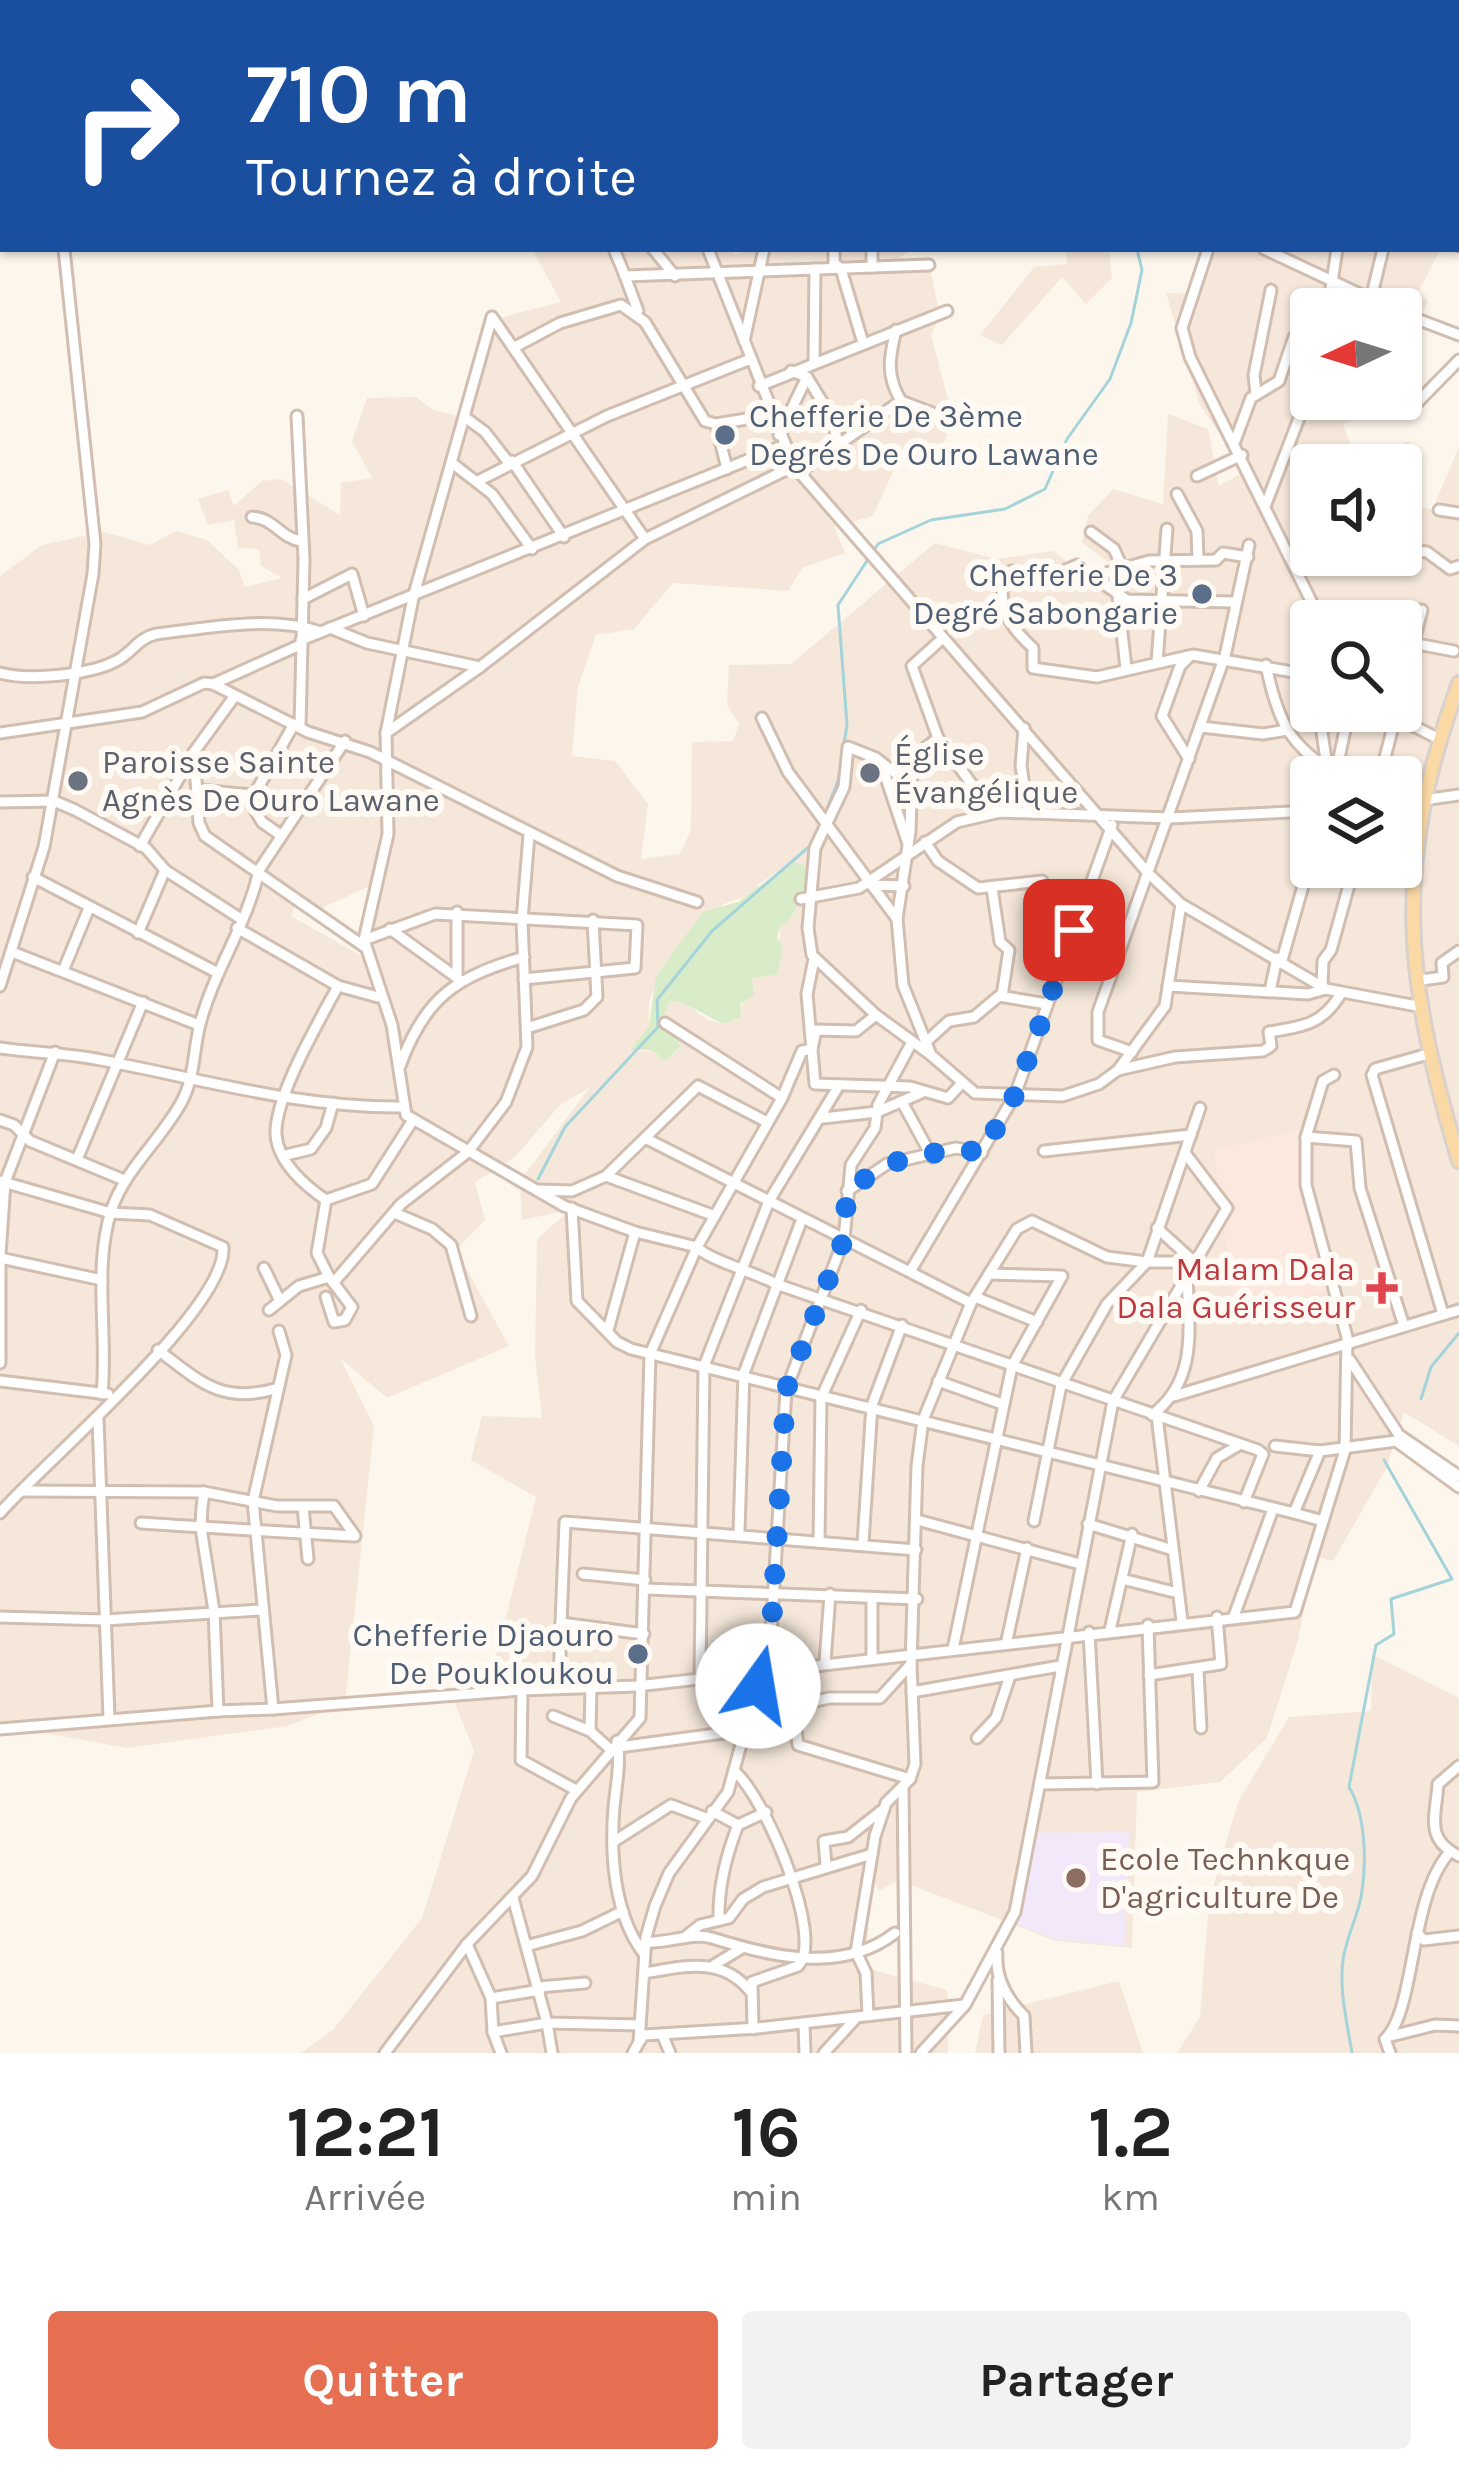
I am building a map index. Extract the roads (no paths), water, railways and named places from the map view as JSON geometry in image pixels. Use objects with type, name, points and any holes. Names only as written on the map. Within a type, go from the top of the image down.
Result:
[{"type":"main road","points":[[1459,683],[1439,739],[1412,892],[1417,1006],[1459,1161]]},
{"type":"main road","points":[[1459,700],[1427,800],[1418,921],[1423,980],[1459,1138]]},
{"type":"street","points":[[0,984],[54,801],[95,544],[64,252]]},
{"type":"street","points":[[615,252],[640,316],[700,416],[716,424],[771,415]]},
{"type":"street","points":[[655,252],[675,276]]},
{"type":"street","points":[[708,252],[748,360],[796,469],[1148,872],[1181,904],[1324,988],[1417,1006]]},
{"type":"street","points":[[744,340],[763,252]]},
{"type":"street","points":[[834,252],[863,343]]},
{"type":"street","points":[[872,252],[872,267]]},
{"type":"street","points":[[1207,252],[1182,328],[1190,357],[1311,600]]},
{"type":"street","points":[[1270,252],[1346,288]]},
{"type":"street","points":[[1334,288],[1337,252]]},
{"type":"street","points":[[1374,288],[1382,252]]},
{"type":"street","points":[[625,276],[929,265]]},
{"type":"street","points":[[814,362],[815,268]]},
{"type":"street","points":[[1256,395],[1254,375],[1270,290]]},
{"type":"street","points":[[514,347],[547,328],[612,305],[629,307],[640,316]]},
{"type":"street","points":[[759,386],[947,311]]},
{"type":"street","points":[[645,538],[495,317],[488,320],[466,418],[413,598],[386,733],[385,858],[365,944],[378,997],[392,1025],[402,1107],[412,1120],[572,1208],[634,1232],[697,1247],[707,1258],[741,1264],[776,1284],[1263,1454],[1244,1502]]},
{"type":"street","points":[[1422,321],[1459,335]]},
{"type":"street","points":[[896,330],[888,361],[901,401]]},
{"type":"street","points":[[1235,442],[1244,409],[1279,381],[1290,350]]},
{"type":"street","points":[[478,481],[574,430],[748,360]]},
{"type":"street","points":[[1422,398],[1459,360]]},
{"type":"street","points":[[791,371],[807,376],[832,418],[838,443]]},
{"type":"street","points":[[213,684],[325,630],[727,469],[782,440],[807,376]]},
{"type":"street","points":[[901,401],[935,413]]},
{"type":"street","points":[[386,733],[480,668],[645,538],[796,469],[901,401]]},
{"type":"street","points":[[279,834],[253,812],[252,795],[297,725],[303,599],[297,416]]},
{"type":"street","points":[[466,418],[510,462],[565,537]]},
{"type":"street","points":[[1266,504],[1298,420]]},
{"type":"street","points":[[716,424],[727,469]]},
{"type":"street","points":[[1197,476],[1242,454]]},
{"type":"street","points":[[452,463],[478,481],[532,549]]},
{"type":"street","points":[[1177,494],[1198,531],[1198,560]]},
{"type":"street","points":[[1439,510],[1459,513]]},
{"type":"street","points":[[252,517],[263,518],[288,539],[301,541]]},
{"type":"street","points":[[1157,662],[1167,529]]},
{"type":"street","points":[[1091,532],[1114,549],[1122,567]]},
{"type":"street","points":[[1092,577],[1163,560],[1216,560],[1223,553],[1248,551],[1225,656],[1095,1032],[1098,1040],[1132,1052]]},
{"type":"street","points":[[1422,552],[1450,569],[1459,566]]},
{"type":"street","points":[[1036,583],[1076,566],[1118,597],[1235,602]]},
{"type":"street","points":[[1010,571],[1003,579],[1002,600],[1015,635],[1033,648],[1033,668],[1089,677],[1193,655],[1225,656],[1290,670]]},
{"type":"street","points":[[303,599],[352,574],[364,616]]},
{"type":"street","points":[[1118,597],[1126,668]]},
{"type":"street","points":[[0,673],[23,677],[113,663],[143,637],[156,634],[303,626],[480,668]]},
{"type":"street","points":[[943,638],[912,665],[938,738],[976,790],[1000,812]]},
{"type":"street","points":[[1422,645],[1454,651]]},
{"type":"street","points":[[1180,660],[1162,716],[1189,759]]},
{"type":"street","points":[[1266,665],[1275,709],[1308,756]]},
{"type":"street","points":[[0,733],[142,712],[203,683],[213,684],[297,725],[345,740],[617,876],[697,902]]},
{"type":"street","points":[[140,846],[194,752],[233,697]]},
{"type":"street","points":[[761,718],[788,772],[897,919]]},
{"type":"street","points":[[1201,727],[1263,734],[1287,730]]},
{"type":"street","points":[[1024,728],[1028,812]]},
{"type":"street","points":[[1422,729],[1439,739]]},
{"type":"street","points":[[932,1055],[904,985],[897,919],[915,756],[938,738]]},
{"type":"street","points":[[101,1394],[103,1280],[111,1214],[124,1180],[170,1120],[192,1079],[199,1025],[255,893],[259,870],[345,740]]},
{"type":"street","points":[[962,1084],[948,1098],[889,1086],[815,1084],[807,994],[814,959],[808,928],[815,848],[847,776],[848,747],[876,758],[911,788],[991,802]]},
{"type":"street","points":[[194,752],[199,823],[206,836],[259,870],[280,892],[365,944]]},
{"type":"street","points":[[876,758],[888,775],[907,849]]},
{"type":"street","points":[[199,790],[252,795]]},
{"type":"street","points":[[1422,801],[1459,795]]},
{"type":"street","points":[[2,805],[54,801],[140,846],[239,923],[338,986],[378,997]]},
{"type":"street","points":[[801,899],[859,888],[907,849],[957,822],[1000,812],[1170,818],[1290,812]]},
{"type":"street","points":[[910,1270],[1015,1095],[1116,814]]},
{"type":"street","points":[[268,1310],[308,1281],[332,1279],[397,1214],[401,1204],[468,1151],[506,1102],[526,1048],[522,920],[529,835]]},
{"type":"street","points":[[925,842],[938,861],[969,882],[992,888],[1042,881],[1053,912],[1074,930],[1120,950]]},
{"type":"street","points":[[139,933],[165,870]]},
{"type":"street","points":[[33,877],[218,973]]},
{"type":"street","points":[[869,882],[904,886]]},
{"type":"street","points":[[926,1042],[949,1021],[974,1017],[1002,996],[1009,950],[1001,945],[992,888]]},
{"type":"street","points":[[1270,991],[1301,888]]},
{"type":"street","points":[[1324,988],[1323,961],[1347,888]]},
{"type":"street","points":[[814,959],[962,1084],[983,1095],[1063,1096],[1099,1084],[1118,1070],[1165,1006],[1181,904]]},
{"type":"street","points":[[63,971],[89,908]]},
{"type":"street","points":[[457,913],[459,979]]},
{"type":"street","points":[[365,944],[390,929],[435,914],[593,920],[634,923],[639,928],[635,968],[524,979]]},
{"type":"street","points":[[527,1028],[584,1010],[599,992],[593,920]]},
{"type":"street","points":[[390,929],[459,979]]},
{"type":"street","points":[[1442,977],[1442,963],[1459,951]]},
{"type":"street","points":[[12,952],[199,1025]]},
{"type":"street","points":[[398,1076],[424,1016],[459,979],[524,957]]},
{"type":"street","points":[[1423,980],[1459,975]]},
{"type":"street","points":[[326,1200],[288,1166],[276,1138],[287,1094],[338,986]]},
{"type":"street","points":[[1168,986],[1270,991],[1324,988]]},
{"type":"street","points":[[1118,1070],[1175,1057],[1264,1051],[1271,1046],[1269,1032],[1298,1030],[1321,1018],[1340,994]]},
{"type":"street","points":[[1002,996],[1047,1004]]},
{"type":"street","points":[[78,1157],[121,1064],[143,1002]]},
{"type":"street","points":[[812,1049],[816,1030],[856,1031],[877,1015]]},
{"type":"street","points":[[665,1023],[782,1098]]},
{"type":"street","points":[[636,2048],[645,1948],[669,1873],[728,1792],[762,1670],[774,1596],[786,1390],[844,1239],[851,1165],[875,1128],[889,1086],[912,1042]]},
{"type":"street","points":[[0,1048],[56,1052],[333,1102],[402,1107]]},
{"type":"street","points":[[385,2053],[467,1944],[532,1876],[576,1790],[640,1718],[650,1354],[697,1247],[782,1098],[802,1051],[812,1049]]},
{"type":"street","points":[[0,1363],[3,1182],[56,1052]]},
{"type":"street","points":[[1428,1054],[1375,1069],[1372,1075],[1443,1314]]},
{"type":"street","points":[[0,1729],[644,1684],[872,1657],[911,1659],[1007,1640],[1295,1612],[1345,1450],[1348,1343],[1308,1202],[1306,1137],[1323,1081],[1334,1075]]},
{"type":"street","points":[[532,1189],[572,1191],[606,1176],[702,1085],[767,1122]]},
{"type":"street","points":[[700,1677],[704,1366],[769,1202],[838,1088]]},
{"type":"street","points":[[823,1118],[878,1112],[923,1092]]},
{"type":"street","points":[[286,1155],[311,1149],[326,1128],[333,1102]]},
{"type":"street","points":[[902,1102],[932,1157]]},
{"type":"street","points":[[1034,1521],[1060,1385],[1107,1304],[1147,1262],[1200,1108]]},
{"type":"street","points":[[0,1120],[30,1141],[78,1157],[124,1180]]},
{"type":"street","points":[[326,1200],[372,1184],[412,1120]]},
{"type":"street","points":[[1044,1151],[1191,1135]]},
{"type":"street","points":[[1306,1137],[1356,1141],[1360,1188],[1404,1326]]},
{"type":"street","points":[[645,1138],[731,1185],[973,1300],[1037,1322]]},
{"type":"street","points":[[847,1191],[887,1164],[956,1148],[982,1153]]},
{"type":"street","points":[[921,2053],[964,2005],[997,1951],[1022,1889],[1113,1401],[1227,1205],[1185,1153]]},
{"type":"street","points":[[606,1176],[715,1216]]},
{"type":"street","points":[[0,1513],[98,1419],[224,1265],[223,1247],[150,1215],[111,1214],[3,1182]]},
{"type":"street","points":[[326,1200],[317,1253],[352,1307],[345,1320],[334,1322],[326,1297]]},
{"type":"street","points":[[572,1208],[573,1288],[586,1314],[616,1342],[650,1354],[744,1373],[786,1390],[872,1405],[1168,1486],[1323,1521]]},
{"type":"street","points":[[397,1214],[433,1229],[451,1245],[471,1316]]},
{"type":"street","points":[[739,1532],[744,1373],[802,1219]]},
{"type":"street","points":[[826,1865],[824,1841],[848,1837],[883,1810],[907,1782],[915,1763],[911,1659],[923,1420],[973,1300],[1017,1229],[1032,1221],[1107,1257],[1190,1264]]},
{"type":"street","points":[[1155,1416],[1174,1396],[1190,1339],[1190,1264],[1157,1228]]},
{"type":"street","points":[[608,1330],[634,1232]]},
{"type":"street","points":[[0,1258],[103,1280]]},
{"type":"street","points":[[264,1268],[280,1301]]},
{"type":"street","points":[[953,1649],[993,1439],[1012,1366],[1062,1276],[989,1274]]},
{"type":"street","points":[[819,1542],[821,1398],[861,1310]]},
{"type":"street","points":[[1174,1396],[1459,1310]]},
{"type":"street","points":[[863,1543],[872,1405],[902,1325]]},
{"type":"street","points":[[273,1709],[253,1502],[286,1355],[279,1331]]},
{"type":"street","points":[[158,1350],[225,1396],[248,1398],[275,1390]]},
{"type":"street","points":[[1348,1358],[1397,1438],[1459,1487]]},
{"type":"street","points":[[0,1381],[116,1395]]},
{"type":"street","points":[[938,1381],[1002,1404]]},
{"type":"street","points":[[1155,1416],[1168,1486],[1182,1621]]},
{"type":"street","points":[[98,1419],[109,1718]]},
{"type":"street","points":[[1275,1446],[1345,1450],[1397,1438],[1459,1476]]},
{"type":"street","points":[[1199,1491],[1217,1458],[1238,1445]]},
{"type":"street","points":[[1294,1513],[1320,1451]]},
{"type":"street","points":[[21,1491],[204,1492],[253,1502],[337,1508],[355,1536],[141,1523]]},
{"type":"street","points":[[204,1492],[201,1527],[214,1611],[218,1711]]},
{"type":"street","points":[[303,1508],[308,1559]]},
{"type":"street","points":[[1234,1616],[1273,1509]]},
{"type":"street","points":[[917,1520],[1080,1564]]},
{"type":"street","points":[[559,1688],[565,1522],[739,1532],[916,1550]]},
{"type":"street","points":[[1088,1524],[1173,1550]]},
{"type":"street","points":[[1110,1630],[1132,1534]]},
{"type":"street","points":[[1007,1640],[1027,1548]]},
{"type":"street","points":[[583,1574],[645,1585],[774,1596],[916,1600]]},
{"type":"street","points":[[1122,1579],[1178,1593]]},
{"type":"street","points":[[825,1662],[830,1594]]},
{"type":"street","points":[[872,1598],[872,1657]]},
{"type":"street","points":[[0,1617],[106,1620],[262,1610]]},
{"type":"street","points":[[1149,1675],[1221,1664],[1216,1617]]},
{"type":"street","points":[[561,1623],[644,1634]]},
{"type":"street","points":[[1041,1784],[1154,1782],[1148,1625]]},
{"type":"street","points":[[1089,1632],[1096,1784]]},
{"type":"street","points":[[749,1716],[880,1697],[899,1681],[911,1659]]},
{"type":"street","points":[[915,1694],[1060,1666]]},
{"type":"street","points":[[1198,1671],[1201,1728]]},
{"type":"street","points":[[977,1738],[996,1718],[1010,1676]]},
{"type":"street","points":[[994,1678],[1004,1698]]},
{"type":"street","points":[[899,1681],[915,1694]]},
{"type":"street","points":[[590,1731],[591,1687]]},
{"type":"street","points":[[522,1690],[521,1760],[576,1790]]},
{"type":"street","points":[[793,1706],[803,1748],[907,1782]]},
{"type":"street","points":[[553,1716],[616,1746],[746,1730]]},
{"type":"street","points":[[616,1746],[614,1842],[623,1911],[645,1948]]},
{"type":"street","points":[[1391,2036],[1426,1891],[1455,1854],[1435,1837],[1432,1823],[1438,1784],[1459,1766]]},
{"type":"street","points":[[734,1771],[748,1781],[766,1812],[790,1876],[808,1944],[804,1960]]},
{"type":"street","points":[[906,2053],[907,1782]]},
{"type":"street","points":[[614,1842],[671,1804],[738,1825],[766,1812]]},
{"type":"street","points":[[868,2015],[866,1973],[856,1952],[883,1810]]},
{"type":"street","points":[[719,1920],[721,1880],[733,1855],[738,1825]]},
{"type":"street","points":[[679,1942],[736,1912],[752,1892],[790,1876],[872,1854]]},
{"type":"street","points":[[513,1898],[552,2053]]},
{"type":"street","points":[[526,1946],[582,1931],[623,1911]]},
{"type":"street","points":[[753,2029],[752,1982],[804,1960],[856,1952],[895,1933]]},
{"type":"street","points":[[1417,1933],[1424,1940],[1459,1936]]},
{"type":"street","points":[[645,1948],[713,1938],[804,1960]]},
{"type":"street","points":[[467,1944],[491,1998],[501,2053]]},
{"type":"street","points":[[644,1973],[714,1965],[742,1948]]},
{"type":"street","points":[[997,1951],[999,2053]]},
{"type":"street","points":[[714,1965],[733,1972],[750,1990]]},
{"type":"street","points":[[998,1972],[1010,2002],[1024,2016],[1026,2053]]},
{"type":"street","points":[[491,1998],[585,1983]]},
{"type":"street","points":[[636,2048],[644,2035],[753,2029],[964,2005]]},
{"type":"street","points":[[804,2038],[826,2052],[856,2018]]},
{"type":"street","points":[[804,2023],[805,2053]]},
{"type":"street","points":[[494,2032],[547,2024],[640,2027],[658,2034],[670,2053]]},
{"type":"street","points":[[1390,2053],[1385,2038],[1435,2025],[1459,2026]]},
{"type":"waterway","points":[[825,814],[838,781],[847,725],[838,605],[878,544],[931,520],[1005,509],[1045,489],[1067,439],[1110,379],[1131,323],[1142,270],[1138,252]]},
{"type":"waterway","points":[[538,1179],[565,1127],[658,1027],[657,1000],[712,931],[811,845]]},
{"type":"waterway","points":[[1421,1399],[1431,1367],[1459,1333]]},
{"type":"waterway","points":[[1352,2053],[1342,1972],[1361,1897],[1364,1855],[1359,1811],[1349,1787],[1376,1645],[1394,1634],[1391,1599],[1452,1579],[1384,1460]]},
{"type":"place","name":"Chefferie De 3ème Degrés De Ouro Lawane","points":[[725,435]]},
{"type":"place","name":"Chefferie De 3 Degré Sabongarie","points":[[1202,594]]},
{"type":"place","name":"Église Évangélique","points":[[870,773]]},
{"type":"place","name":"Paroisse Sainte Agnès De Ouro Lawane","points":[[78,781]]},
{"type":"place","name":"Malam Dala Dala Guérisseur","points":[[1382,1288]]},
{"type":"place","name":"Chefferie Djaouro De Poukloukou","points":[[638,1654]]},
{"type":"place","name":"Ecole Technkque D'agriculture De","points":[[1076,1878]]}]
